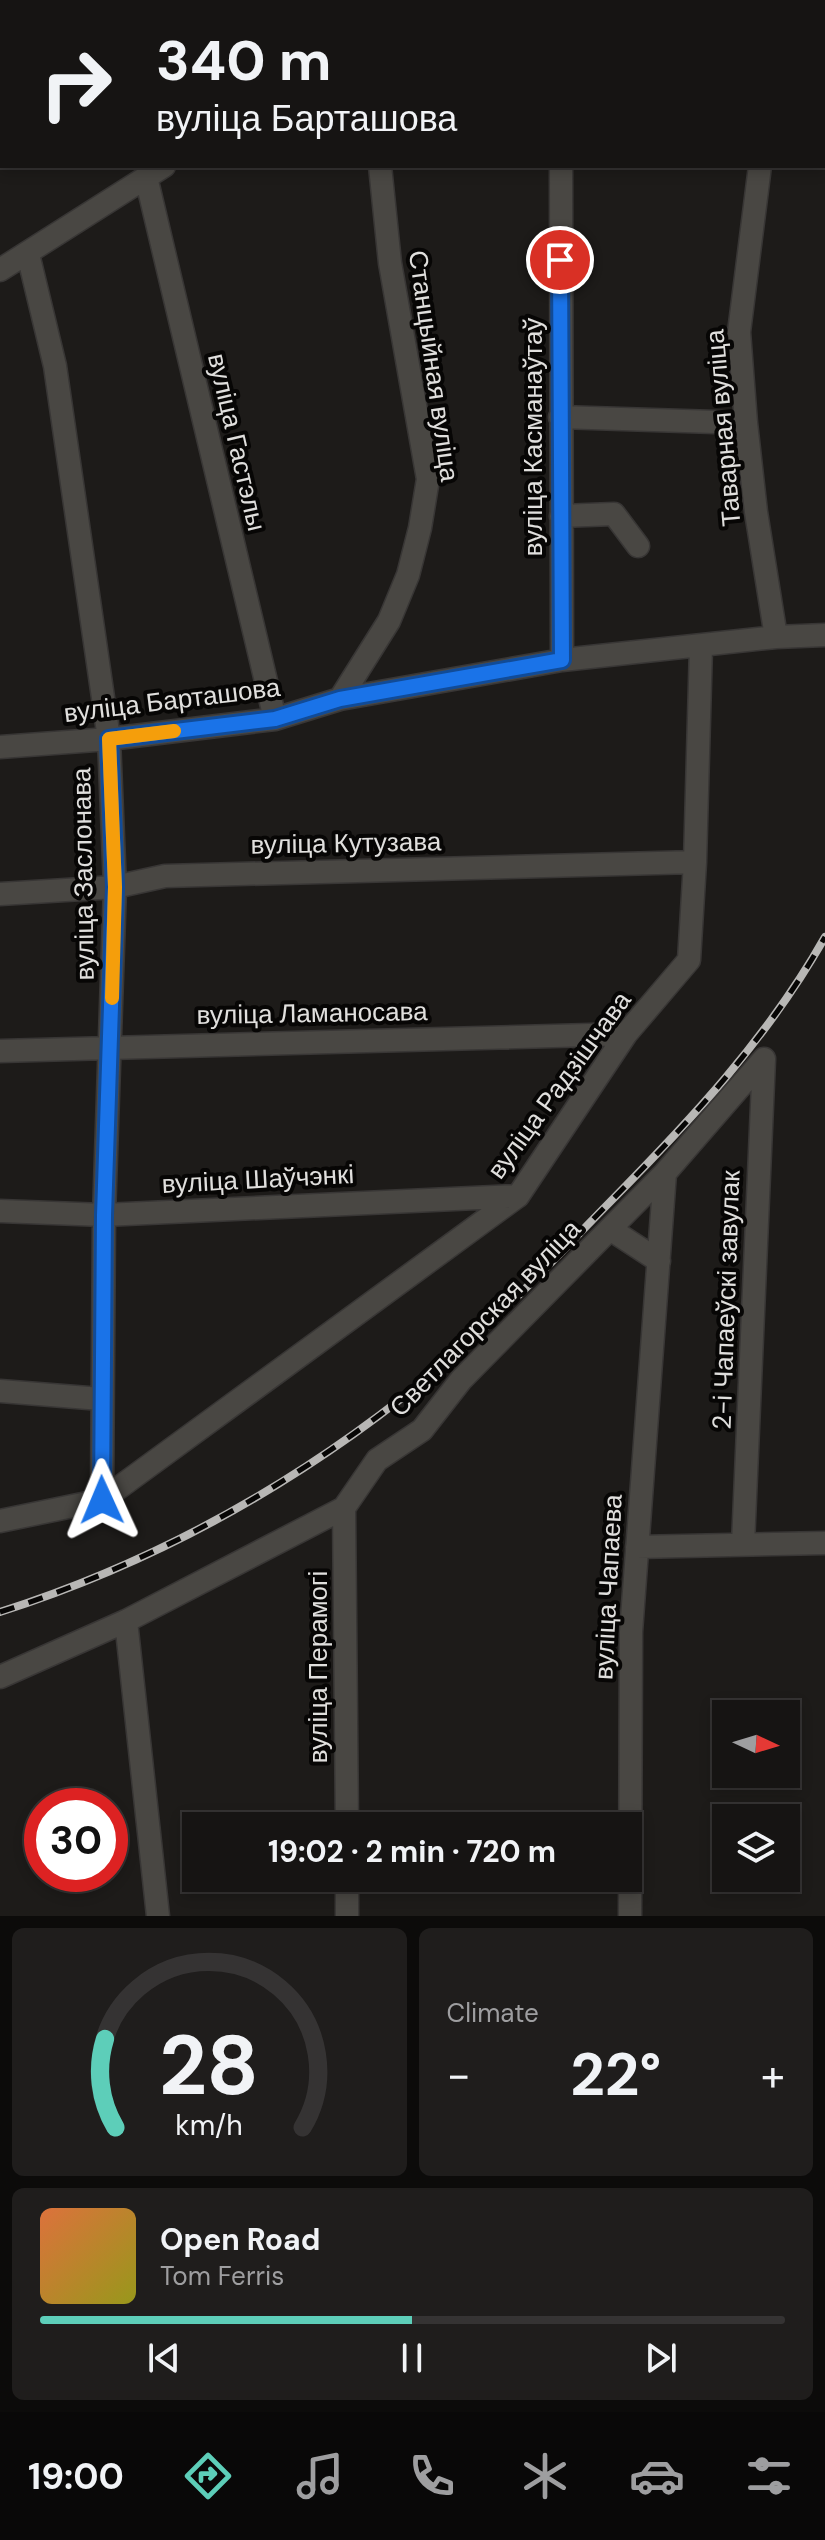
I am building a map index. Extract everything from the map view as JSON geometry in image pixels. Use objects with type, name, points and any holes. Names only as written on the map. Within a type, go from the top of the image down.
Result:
[{"type":"street","name":"Станцыйная вуліца","points":[[340,699],[389,621],[408,575],[428,479],[390,263],[380,168]]},
{"type":"street","name":"вуліца Касманаўтаў","points":[[561,168],[562,660]]},
{"type":"street","name":"Таварная вуліца","points":[[760,168],[739,332],[756,512],[776,637]]},
{"type":"street","points":[[0,270],[155,171]]},
{"type":"street","name":"вуліца Гастэлы","points":[[155,171],[275,719]]},
{"type":"street","name":"вуліца Заслонава","points":[[28,254],[55,366],[109,739],[115,887],[104,1215],[102,1500]]},
{"type":"street","points":[[560,417],[746,423]]},
{"type":"street","points":[[756,512],[772,494]]},
{"type":"street","points":[[561,516],[614,514],[638,546]]},
{"type":"street","name":"вуліца Барташова","points":[[0,747],[109,739],[275,719],[340,699],[562,660],[776,637],[825,635]]},
{"type":"street","name":"вуліца Радзішчава","points":[[0,1521],[102,1500],[518,1196],[626,1034],[689,960],[701,646]]},
{"type":"street","name":"вуліца Кутузава","points":[[0,894],[115,887],[165,876],[695,862]]},
{"type":"street","name":"вуліца Ламаносава","points":[[0,1051],[626,1034]]},
{"type":"street","name":"Светлагорская вуліца","points":[[0,1677],[126,1621],[344,1508],[377,1460],[422,1430],[461,1380],[665,1173],[764,1059]]},
{"type":"street","name":"2-і Чапаеўскі завулак","points":[[743,1544],[764,1059]]},
{"type":"street","name":"вуліца Чапаева","points":[[630,1916],[631,1632],[665,1173]]},
{"type":"street","name":"вуліца Шаўчэнкі","points":[[0,1211],[104,1215],[518,1196]]},
{"type":"street","points":[[610,1229],[659,1261]]},
{"type":"street","points":[[0,1391],[101,1399]]},
{"type":"street","name":"вуліца Перамогі","points":[[344,1508],[347,1812]]},
{"type":"street","points":[[637,1547],[825,1543]]},
{"type":"street","points":[[126,1621],[158,1916]]},
{"type":"street","points":[[347,1892],[347,1916]]},
{"type":"railway","points":[[0,1612],[122,1566],[237,1508],[347,1439],[450,1359],[531,1283],[698,1109],[779,1010],[825,937]]},
{"type":"slow traffic","points":[[112,998],[115,887],[109,739],[174,731]]},
{"type":"route","points":[[102,1500],[104,1215],[115,887],[109,739],[275,719],[340,699],[562,660],[560,260]]}]
